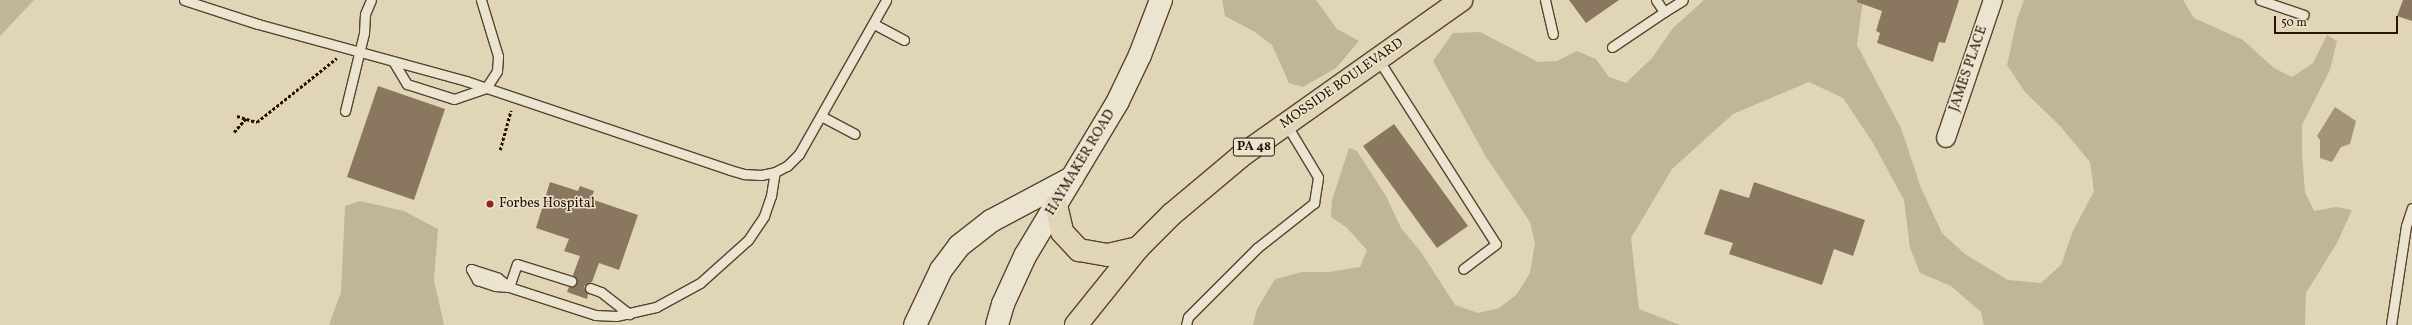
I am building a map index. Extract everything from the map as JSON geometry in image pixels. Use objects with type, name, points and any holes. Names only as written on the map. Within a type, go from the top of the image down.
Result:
[{"type":"main road","name":"HAYMAKER ROAD","points":[[998,325],[1012,282],[1118,101],[1140,55],[1161,0]]},
{"type":"main road","name":"MOSSIDE BOULEVARD","points":[[1076,325],[1138,248],[1172,214],[1241,156],[1461,0]]},
{"type":"main road","points":[[916,325],[941,270],[959,246],[991,222],[1073,178]]},
{"type":"main road","points":[[1056,205],[1062,232],[1079,250],[1108,255],[1138,248]]},
{"type":"street","name":"JAMES PLACE","points":[[1946,138],[1993,0]]},
{"type":"lane","points":[[184,0],[258,24],[360,51],[486,88],[744,174],[775,172],[787,166],[799,154],[874,24],[886,0]]},
{"type":"lane","points":[[345,111],[360,51],[365,14],[371,0]]},
{"type":"lane","points":[[393,61],[407,84],[454,99],[486,88],[497,71],[498,56],[481,0]]},
{"type":"lane","points":[[1546,0],[1554,34]]},
{"type":"lane","points":[[1656,0],[1664,12]]},
{"type":"lane","points":[[1612,47],[1683,0]]},
{"type":"lane","points":[[2260,0],[2304,15]]},
{"type":"lane","points":[[874,24],[904,40]]},
{"type":"lane","points":[[1378,59],[1496,244],[1463,269]]},
{"type":"lane","points":[[821,116],[855,134]]},
{"type":"lane","points":[[1186,325],[1188,317],[1258,248],[1314,203],[1318,178],[1286,124]]},
{"type":"lane","points":[[571,281],[517,264],[509,287],[595,315],[629,314],[656,307],[700,283],[729,259],[748,240],[764,216],[772,196],[775,172]]},
{"type":"lane","points":[[2391,325],[2402,254],[2412,208]]},
{"type":"lane","points":[[2402,254],[2412,258]]},
{"type":"lane","points":[[590,288],[601,292],[629,314]]},
{"type":"path","points":[[237,116],[257,122],[335,62]]},
{"type":"path","points":[[500,150],[514,98]]},
{"type":"path","points":[[234,132],[246,118]]},
{"type":"shaded area","points":[[0,0],[34,0],[0,36]]},
{"type":"shaded area","points":[[1222,0],[1316,0],[1337,29],[1359,41],[1336,68],[1303,87],[1289,83],[1272,45],[1255,32],[1225,16]]},
{"type":"shaded area","points":[[1704,0],[1863,0],[1857,45],[1901,128],[1921,188],[1942,233],[1965,254],[2008,280],[2041,283],[2061,265],[2073,231],[2094,191],[2090,162],[2060,126],[2025,92],[2007,65],[2017,19],[2024,0],[2183,0],[2194,18],[2243,40],[2274,68],[2292,77],[2313,63],[2327,35],[2337,41],[2330,70],[2302,125],[2302,153],[2305,192],[2314,211],[2336,207],[2352,210],[2337,243],[2306,293],[2305,325],[1984,325],[1981,312],[1951,286],[1920,273],[1910,248],[1904,200],[1873,143],[1843,98],[1809,82],[1733,114],[1672,169],[1631,238],[1639,309],[1680,325],[1253,325],[1257,309],[1275,279],[1302,272],[1329,272],[1360,267],[1367,250],[1346,227],[1331,217],[1332,200],[1349,148],[1357,151],[1386,196],[1401,228],[1421,252],[1455,305],[1478,313],[1499,308],[1517,294],[1530,273],[1535,243],[1530,222],[1486,157],[1433,61],[1453,33],[1480,32],[1538,62],[1557,61],[1577,51],[1596,59],[1609,77],[1626,83],[1652,58],[1673,28]]},
{"type":"shaded area","points":[[2335,107],[2356,121],[2350,144],[2341,147],[2332,162],[2320,158],[2320,140],[2317,136]]},
{"type":"shaded area","points":[[360,201],[404,211],[438,229],[434,280],[444,325],[329,325],[341,292],[345,206]]},
{"type":"building","points":[[1569,0],[1619,0],[1586,23]]},
{"type":"building","points":[[1857,0],[1959,0],[1945,43],[1939,42],[1933,62],[1877,43],[1880,33],[1876,31],[1882,11],[1857,2]]},
{"type":"building","points":[[2403,0],[2412,0],[2412,21],[2397,16]]},
{"type":"building","points":[[378,86],[445,109],[414,200],[347,177]]},
{"type":"building","points":[[1394,124],[1468,226],[1437,248],[1363,146]]},
{"type":"building","points":[[550,182],[578,191],[580,186],[594,191],[591,199],[638,215],[619,270],[599,263],[592,282],[584,286],[588,294],[587,299],[567,292],[569,287],[577,283],[573,275],[580,256],[564,251],[569,239],[536,228]]},
{"type":"building","points":[[1754,182],[1865,220],[1853,256],[1834,249],[1822,285],[1729,254],[1733,243],[1704,234],[1720,189],[1749,198]]},
{"type":"place","name":"Forbes Hospital","points":[[490,204]]}]
